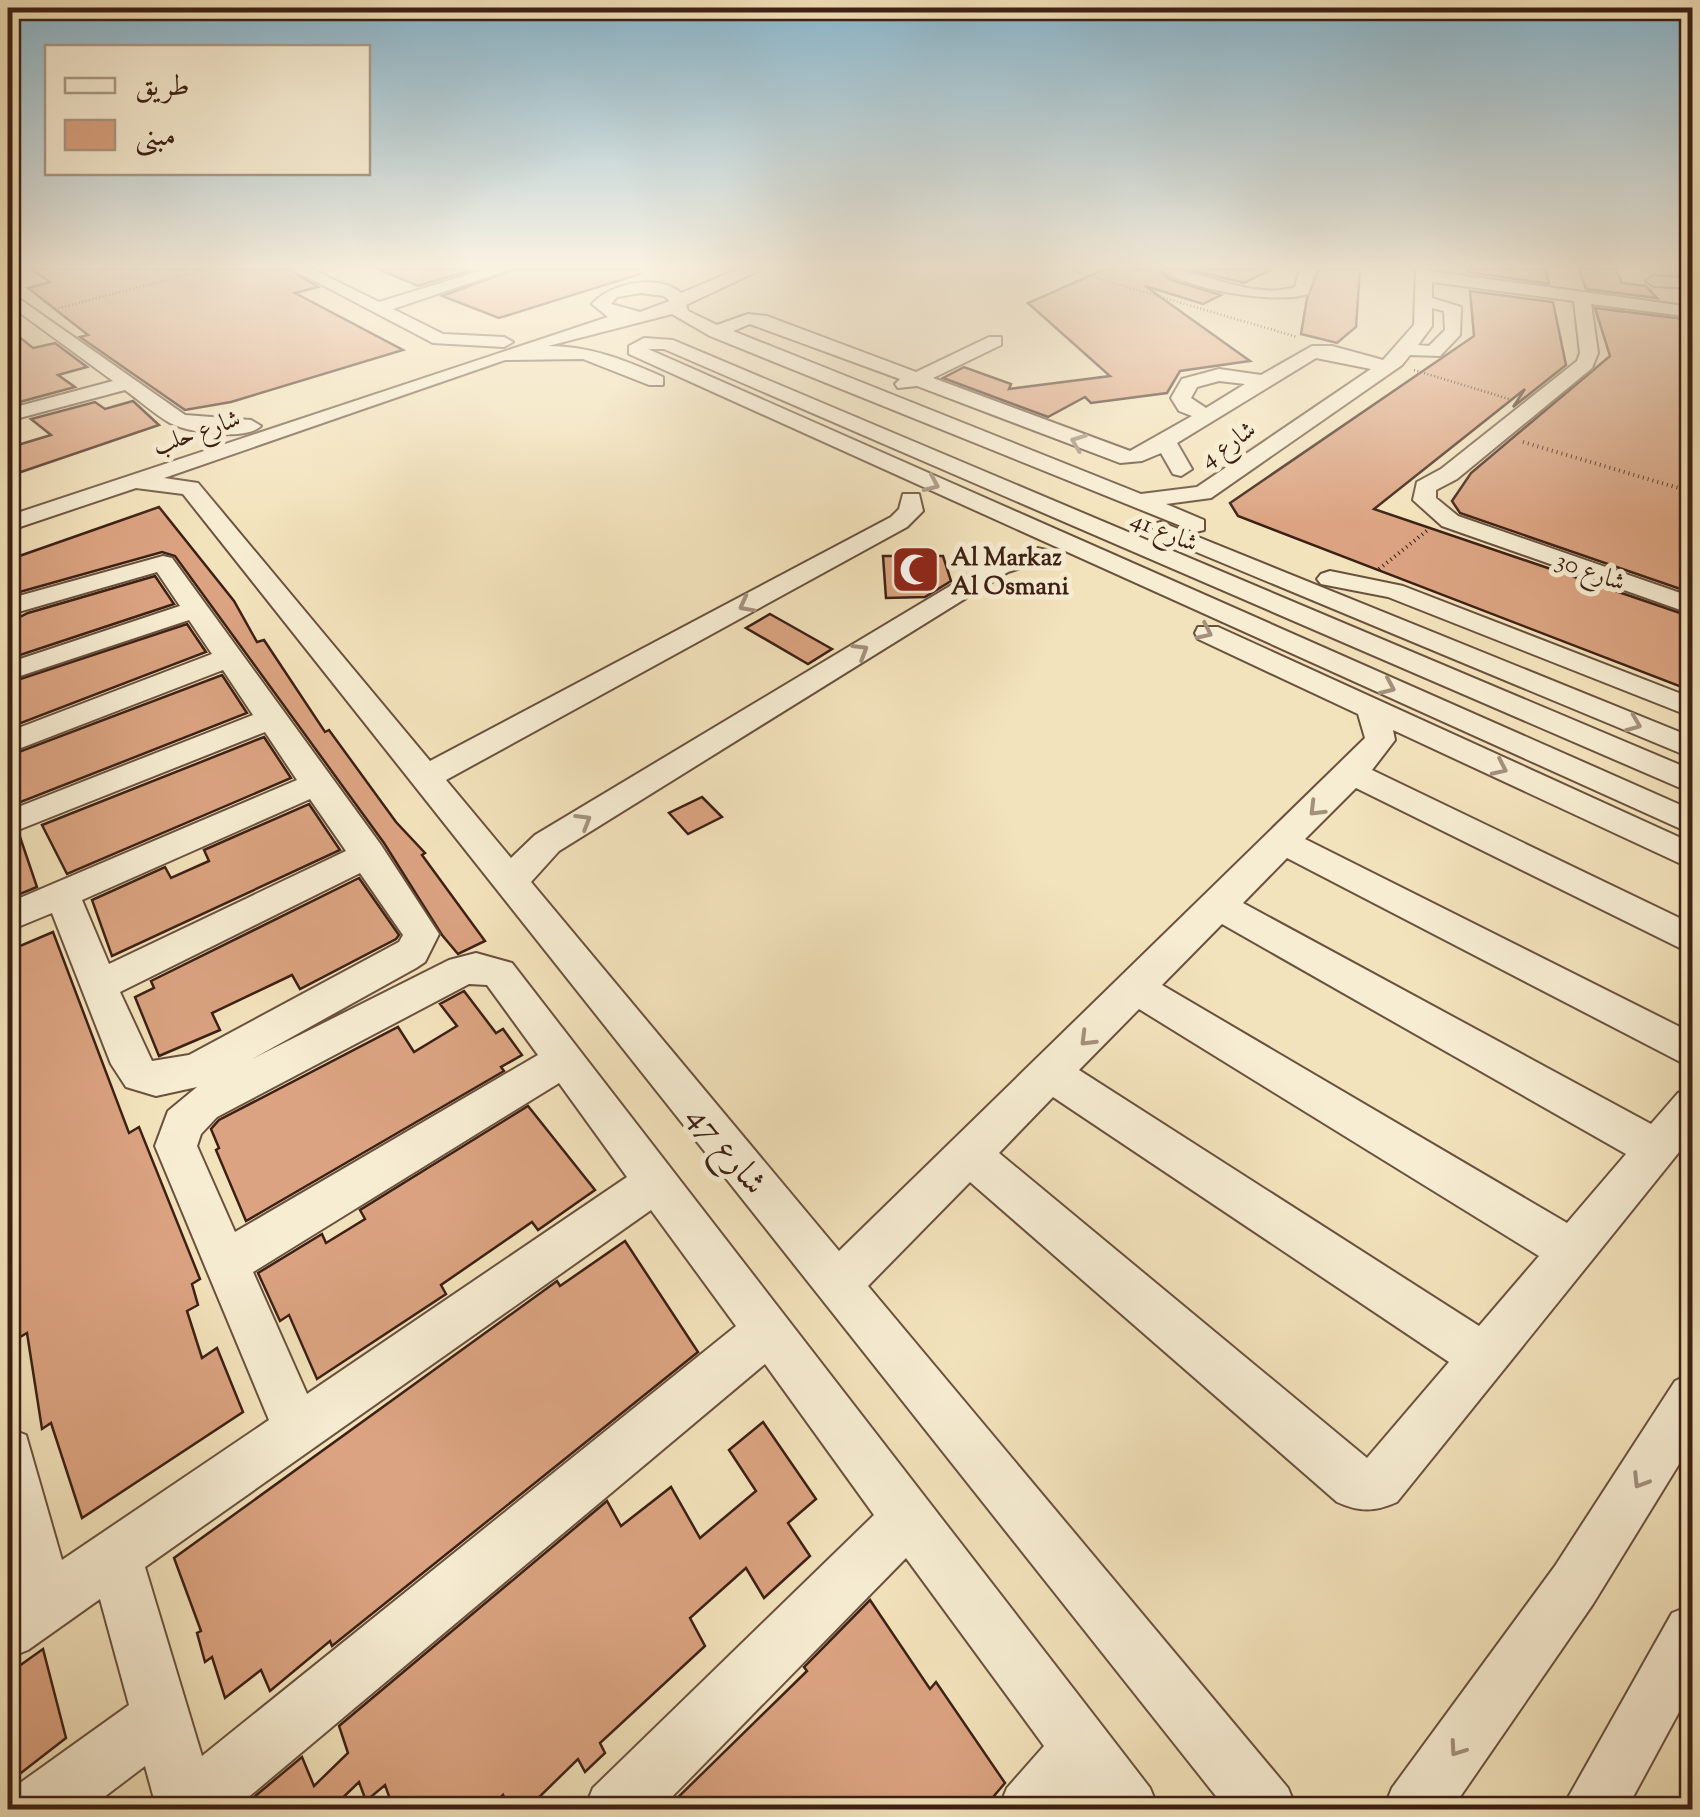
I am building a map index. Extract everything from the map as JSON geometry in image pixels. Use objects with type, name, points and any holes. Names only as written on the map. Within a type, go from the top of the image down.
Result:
[{"type":"street","points":[[86,354],[180,420],[211,426],[251,426]]},
{"type":"street","points":[[436,364],[441,354]]},
{"type":"street","name":"شارع حلب","points":[[8,506],[189,466],[251,426],[436,364],[479,354]]},
{"type":"street","name":"شارع حلب","points":[[8,524],[189,466],[489,354]]},
{"type":"street","points":[[594,354],[847,458],[971,501],[1218,611],[1326,674],[1366,706],[1692,857]]},
{"type":"street","points":[[644,354],[779,415],[911,499],[1037,556],[1326,674],[1543,756],[1692,823]]},
{"type":"street","points":[[691,354],[1692,782]]},
{"type":"street","name":"شارع 41","points":[[748,354],[847,391],[904,407],[1692,726]]},
{"type":"street","name":"شارع 41","points":[[764,354],[1025,472],[1692,748]]},
{"type":"street","points":[[849,354],[1112,455],[1136,457],[1309,354]]},
{"type":"street","points":[[904,407],[904,396],[972,354]]},
{"type":"street","points":[[1347,354],[1395,360],[1400,354]]},
{"type":"street","name":"شارع 4","points":[[1201,527],[1193,508],[1203,493],[1395,360],[1424,354]]},
{"type":"street","points":[[1450,521],[1430,507],[1423,493],[1432,482],[1449,474],[1497,434],[1550,400],[1586,364],[1590,354]]},
{"type":"street","points":[[1207,415],[1186,406],[1181,398],[1189,383],[1219,375],[1264,381]]},
{"type":"street","points":[[8,415],[124,381]]},
{"type":"street","points":[[779,415],[847,391],[892,389],[922,382]]},
{"type":"street","points":[[1070,419],[1158,445],[1181,469]]},
{"type":"street","points":[[134,481],[189,466],[180,420]]},
{"type":"street","name":"شارع 47","points":[[189,466],[426,778],[1266,1810]]},
{"type":"street","points":[[971,501],[1025,472]]},
{"type":"street","name":"شارع 30","points":[[1449,474],[1444,499],[1459,515],[1490,534]]},
{"type":"street","name":"شارع 4","points":[[1132,499],[1171,500],[1203,493]]},
{"type":"street","points":[[426,778],[899,522],[911,511],[911,499]]},
{"type":"street","name":"شارع 30","points":[[1450,521],[1692,606]]},
{"type":"street","points":[[512,884],[526,862],[547,843],[999,567],[1037,556]]},
{"type":"street","points":[[8,607],[158,562],[165,565],[421,934],[412,952],[176,1078],[140,1074],[131,1064],[62,895]]},
{"type":"street","points":[[1330,579],[1362,582],[1692,708]]},
{"type":"street","points":[[1218,611],[1245,591]]},
{"type":"street","points":[[8,672],[196,609]]},
{"type":"street","points":[[8,743],[230,657]]},
{"type":"street","points":[[1543,756],[1584,703]]},
{"type":"street","points":[[838,1284],[1352,773],[1380,740],[1381,729],[1366,706]]},
{"type":"street","points":[[8,823],[272,718]]},
{"type":"street","points":[[1352,773],[1692,940]]},
{"type":"street","points":[[8,918],[318,783]]},
{"type":"street","points":[[1283,842],[1692,1050]]},
{"type":"street","points":[[98,986],[369,854]]},
{"type":"street","points":[[1219,906],[1657,1148]]},
{"type":"street","points":[[298,1430],[176,1146],[183,1124],[204,1104],[462,970],[476,968],[499,973],[1128,1810]]},
{"type":"street","points":[[1137,989],[1572,1252]]},
{"type":"street","points":[[226,1263],[565,1059]]},
{"type":"street","points":[[1052,1074],[1484,1357]]},
{"type":"street","points":[[970,1155],[1355,1484],[1379,1484],[1692,1106]]},
{"type":"street","points":[[8,1454],[27,1617],[657,1181]]},
{"type":"street","points":[[115,1556],[188,1808],[768,1330]]},
{"type":"street","points":[[1414,1810],[1574,1585],[1692,1398]]},
{"type":"street","points":[[615,1810],[909,1518]]},
{"type":"street","points":[[1592,1810],[1692,1634]]},
{"type":"street","points":[[35,1810],[162,1717]]},
{"type":"street","points":[[1029,1810],[1082,1748]]},
{"type":"path","points":[[1395,360],[1550,400]]},
{"type":"path","points":[[1497,434],[1692,492]]},
{"type":"path","points":[[1362,582],[1433,526],[1450,521]]},
{"type":"building","points":[[8,354],[69,354],[87,367],[58,375],[75,387],[12,404],[8,400]]},
{"type":"building","points":[[104,354],[390,354],[231,402],[185,410]]},
{"type":"building","points":[[1085,354],[1240,354],[1250,361],[1180,371],[1167,393],[1091,403],[1085,397],[1048,417],[943,378],[964,367],[1011,384],[1009,389],[1110,376]]},
{"type":"building","points":[[1448,354],[1564,354],[1566,365],[1513,407],[1525,389],[1374,509],[1692,617],[1692,691],[1238,516],[1230,503]]},
{"type":"building","points":[[1692,354],[1692,593],[1460,513],[1452,501],[1471,473],[1610,356]]},
{"type":"building","points":[[133,401],[159,425],[18,473],[8,461],[8,448],[51,435],[31,419],[95,402],[105,409]]},
{"type":"building","points":[[159,507],[234,601],[257,642],[264,640],[325,732],[329,730],[396,822],[425,853],[422,855],[485,941],[458,954],[442,935],[384,843],[175,556],[162,552],[16,593],[8,579],[8,560]]},
{"type":"building","name":"Al Markaz Al Osmani","points":[[883,556],[943,556],[951,581],[925,597],[886,598]]},
{"type":"building","points":[[155,576],[174,604],[8,659],[8,623],[28,613]]},
{"type":"building","points":[[770,614],[832,649],[808,664],[746,628]]},
{"type":"building","points":[[187,624],[206,652],[8,728],[8,683]]},
{"type":"building","points":[[222,675],[247,713],[8,807],[8,756]]},
{"type":"building","points":[[264,737],[291,778],[67,874],[42,825]]},
{"type":"building","points":[[702,797],[722,817],[688,834],[669,813]]},
{"type":"building","points":[[309,804],[340,850],[112,956],[92,900],[165,867],[171,878],[209,861],[204,850]]},
{"type":"building","points":[[19,834],[37,887],[8,899],[8,837]]},
{"type":"building","points":[[359,878],[399,935],[396,939],[300,989],[292,975],[212,1013],[220,1030],[159,1056],[135,997],[154,988],[151,981]]},
{"type":"building","points":[[53,932],[129,1133],[139,1127],[200,1279],[192,1284],[198,1305],[187,1311],[202,1358],[217,1348],[243,1412],[82,1518],[51,1423],[42,1429],[27,1333],[20,1337],[15,1317],[8,1322],[8,951]]},
{"type":"building","points":[[464,991],[496,1033],[503,1029],[522,1055],[501,1067],[504,1071],[246,1221],[216,1150],[219,1148],[211,1129],[219,1120],[398,1027],[414,1052],[457,1026],[440,1004]]},
{"type":"building","points":[[528,1106],[595,1190],[538,1230],[532,1222],[441,1285],[446,1294],[317,1379],[289,1315],[280,1321],[258,1273],[322,1234],[326,1243],[365,1219],[360,1210]]},
{"type":"building","points":[[625,1241],[698,1352],[332,1646],[330,1641],[270,1691],[261,1670],[225,1698],[212,1657],[205,1662],[197,1633],[201,1631],[174,1558],[557,1281],[560,1286]]},
{"type":"building","points":[[763,1422],[816,1499],[788,1523],[810,1556],[764,1598],[746,1568],[690,1618],[705,1646],[600,1743],[605,1753],[585,1772],[578,1759],[526,1810],[510,1810],[503,1795],[488,1810],[394,1810],[385,1785],[366,1801],[359,1782],[330,1810],[250,1810],[248,1802],[302,1757],[314,1786],[348,1753],[339,1726],[607,1501],[621,1526],[671,1487],[700,1538],[756,1491],[729,1450]]},
{"type":"building","points":[[870,1600],[930,1689],[936,1682],[1005,1783],[982,1810],[665,1810],[807,1671],[804,1667]]},
{"type":"building","points":[[43,1649],[66,1738],[8,1783],[8,1674]]},
{"type":"place","name":"Al Markaz Al Osmani","points":[[916,570]]}]
